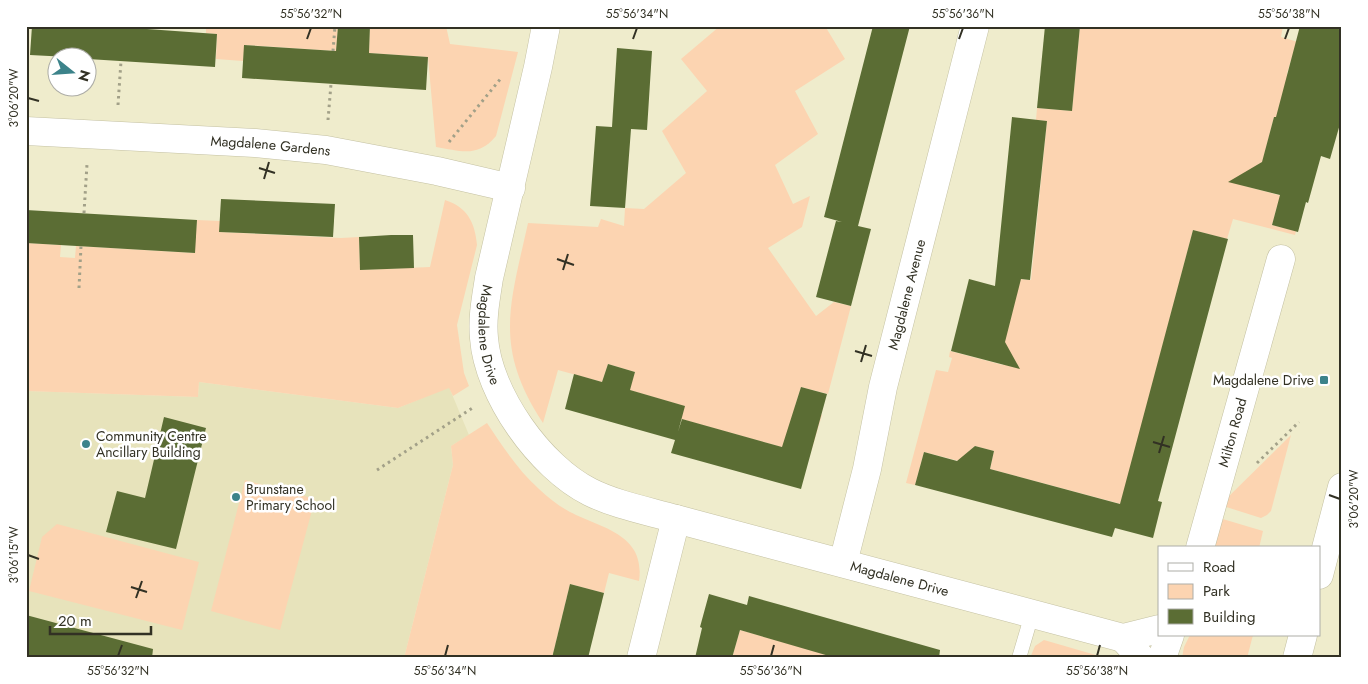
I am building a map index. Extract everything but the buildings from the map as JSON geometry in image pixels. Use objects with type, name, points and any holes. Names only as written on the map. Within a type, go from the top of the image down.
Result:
[{"type":"street","name":"Magdalene Drive","points":[[546,26],[483,311],[484,340],[491,370],[500,391],[510,413],[524,435],[552,464],[576,484],[602,498],[676,519],[1123,638],[1158,629]]},
{"type":"street","name":"Magdalene Avenue","points":[[842,563],[867,469],[883,387],[974,26]]},
{"type":"street","name":"Magdalene Gardens","points":[[26,131],[255,143],[311,148],[356,154],[511,188]]},
{"type":"street","name":"Milton Road","points":[[1201,546],[1281,259]]},
{"type":"street","points":[[1320,571],[1342,487]]},
{"type":"street","points":[[641,658],[676,519]]},
{"type":"street","points":[[1162,658],[1170,636]]},
{"type":"street","points":[[1297,658],[1303,636]]},
{"type":"street","points":[[1123,638],[1141,658]]},
{"type":"lane","points":[[1019,658],[1032,614]]},
{"type":"path","points":[[333,50],[335,26]]},
{"type":"path","points":[[116,136],[121,61]]},
{"type":"path","points":[[437,171],[443,148],[515,63],[538,67]]},
{"type":"path","points":[[84,214],[88,134]]},
{"type":"path","points":[[79,288],[81,246]]},
{"type":"path","points":[[377,470],[500,391]]},
{"type":"shaded area","name":"Brunstane Primary School","points":[[199,382],[398,408],[449,387],[469,435],[451,446],[453,465],[404,658],[26,658],[26,391],[198,397]]},
{"type":"green space","points":[[206,26],[338,26],[336,51],[245,45],[243,61],[216,59],[217,34],[206,33]]},
{"type":"green space","points":[[370,26],[446,26],[450,44],[518,52],[496,136],[483,148],[476,150],[461,151],[436,147],[428,57],[369,53]]},
{"type":"green space","points":[[720,26],[825,26],[845,59],[795,91],[818,134],[775,165],[793,204],[810,196],[802,227],[768,248],[816,316],[834,302],[851,306],[828,394],[801,387],[795,406],[822,415],[810,455],[681,419],[684,406],[629,390],[635,372],[608,364],[602,382],[558,370],[543,423],[527,396],[517,371],[512,348],[510,325],[512,302],[528,223],[598,227],[601,219],[624,226],[625,208],[644,209],[686,173],[662,131],[707,91],[681,59]]},
{"type":"green space","points":[[1080,26],[1283,26],[1281,37],[1308,45],[1291,60],[1287,73],[1324,130],[1274,117],[1261,167],[1245,186],[1304,202],[1301,212],[1277,206],[1272,225],[1296,231],[1295,235],[1233,219],[1227,239],[1193,230],[1121,504],[990,469],[994,451],[975,446],[966,454],[963,462],[924,452],[915,485],[906,483],[936,370],[948,372],[952,358],[949,357],[950,351],[1003,365],[1006,278],[1031,280],[1047,121],[1036,120],[1037,108],[1072,111]]},
{"type":"green space","points":[[445,200],[459,207],[468,216],[472,222],[477,245],[457,325],[464,373],[469,386],[453,396],[449,388],[398,408],[199,382],[198,397],[26,391],[26,243],[61,245],[60,257],[75,258],[76,246],[194,253],[197,220],[220,221],[219,232],[341,238],[359,237],[360,270],[430,267]]},
{"type":"green space","points":[[487,423],[518,466],[546,496],[566,510],[607,528],[628,543],[636,553],[639,565],[639,581],[609,573],[604,593],[570,584],[552,658],[404,658],[453,465],[451,446]]},
{"type":"green space","points":[[1291,435],[1271,511],[1267,515],[1261,518],[1220,505]]},
{"type":"green space","points":[[245,480],[315,499],[280,630],[211,611]]},
{"type":"green space","points":[[1216,517],[1263,531],[1259,546],[1209,546]]},
{"type":"green space","points":[[57,524],[199,562],[182,630],[29,591],[42,537]]},
{"type":"green space","points":[[740,630],[836,657],[732,658]]},
{"type":"green space","points":[[1190,636],[1253,636],[1247,658],[1182,658],[1184,647]]},
{"type":"green space","points":[[1044,640],[1106,658],[1030,658],[1035,646]]},
{"type":"place","name":"Magdalene Drive","points":[[1324,380]]},
{"type":"place","name":"Community Centre Ancillary Building","points":[[86,444]]},
{"type":"place","name":"Brunstane Primary School","points":[[236,497]]}]
